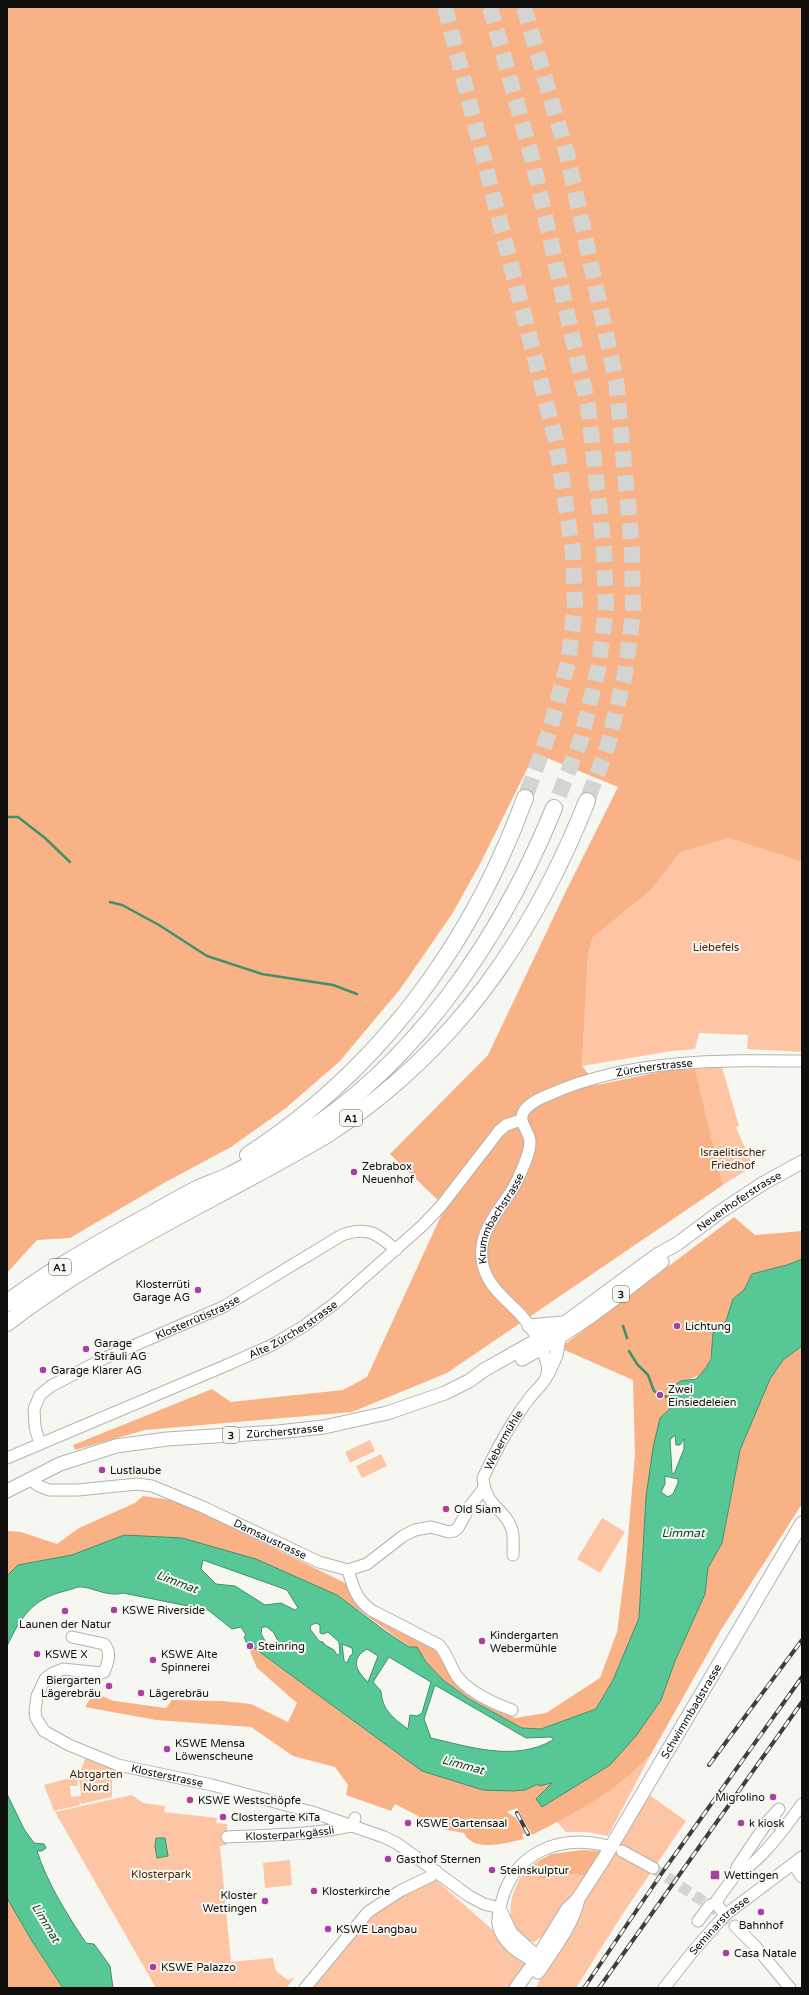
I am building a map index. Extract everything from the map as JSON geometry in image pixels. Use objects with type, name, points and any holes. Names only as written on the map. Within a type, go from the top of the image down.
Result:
[{"type":"highway","name":"A1","points":[[7,1303],[77,1256],[196,1189],[276,1136],[310,1110],[356,1068],[394,1028],[436,974],[471,920],[500,862],[525,798]]},
{"type":"highway","name":"A1","points":[[7,1323],[44,1295],[91,1266],[328,1134],[367,1107],[409,1072],[462,1018],[504,963],[546,890],[586,801]]},
{"type":"highway","name":"A1","points":[[196,1189],[234,1173],[283,1146],[320,1122],[354,1096],[401,1051],[441,1005],[488,938],[522,879],[554,808]]},
{"type":"main road","name":"Neuenhoferstrasse","points":[[540,1345],[559,1339],[595,1314],[656,1266],[678,1244],[720,1212],[756,1188],[802,1162]]},
{"type":"main road","name":"Neuenhoferstrasse","points":[[540,1345],[566,1323],[656,1255],[678,1244]]},
{"type":"main road","points":[[529,1326],[566,1323]]},
{"type":"main road","points":[[548,1373],[556,1355],[559,1339]]},
{"type":"main road","name":"Zürcherstrasse","points":[[7,1491],[28,1479],[79,1457],[129,1444],[175,1438],[294,1431],[354,1421],[405,1407],[469,1381],[484,1370],[540,1345]]},
{"type":"main road","name":"Schwimmbadstrasse","points":[[538,1962],[546,1942],[567,1910],[578,1899],[690,1714],[802,1523]]},
{"type":"main road","name":"Schwimmbadstrasse","points":[[516,1988],[526,1982],[538,1962],[575,1914],[578,1899]]},
{"type":"street","name":"Zürcherstrasse","points":[[522,1120],[522,1115],[527,1107],[541,1098],[561,1090],[613,1074],[650,1066],[671,1063],[745,1060],[802,1060]]},
{"type":"street","name":"Alte Zürcherstrasse","points":[[7,1458],[272,1345],[316,1318],[423,1225],[441,1206],[499,1131],[506,1126],[522,1120]]},
{"type":"street","name":"Krummbachstrasse","points":[[522,1120],[529,1137],[527,1157],[512,1191],[488,1227],[482,1253],[484,1269],[492,1285],[529,1326],[540,1345]]},
{"type":"street","name":"Klosterrütistrasse","points":[[40,1444],[34,1420],[36,1401],[45,1390],[72,1374],[105,1358],[223,1307],[348,1233],[355,1231],[372,1232],[382,1237],[396,1250]]},
{"type":"street","points":[[540,1345],[548,1373]]},
{"type":"street","name":"Webermühle","points":[[484,1488],[483,1478],[489,1465],[521,1410],[544,1381],[548,1373]]},
{"type":"street","name":"Damsaustrasse","points":[[28,1479],[49,1490],[78,1490],[137,1484],[152,1486],[202,1507],[318,1562],[348,1570]]},
{"type":"street","points":[[484,1488],[492,1505],[505,1516],[512,1530],[513,1556]]},
{"type":"street","points":[[484,1488],[470,1506],[458,1528],[454,1531],[450,1532],[431,1527],[415,1530],[404,1536],[367,1564],[348,1570],[356,1594],[361,1603],[371,1610],[439,1645],[446,1652],[456,1675],[466,1685],[512,1710]]},
{"type":"street","name":"Klosterstrasse","points":[[72,1637],[104,1644],[109,1654],[107,1665],[104,1672],[101,1673],[63,1669],[53,1673],[45,1679],[37,1696],[35,1711],[39,1724],[50,1736],[118,1765],[196,1780],[354,1822],[392,1840],[469,1896],[484,1904],[500,1908]]},
{"type":"street","points":[[698,1921],[710,1906],[717,1903],[720,1894],[736,1874],[743,1871],[786,1826],[802,1804]]},
{"type":"street","points":[[736,1874],[737,1866],[768,1821],[779,1809]]},
{"type":"street","points":[[768,1821],[786,1826]]},
{"type":"street","name":"Klosterparkgässli","points":[[227,1837],[283,1835],[332,1830],[354,1822]]},
{"type":"street","points":[[538,1962],[523,1956],[510,1945],[498,1923],[504,1892],[511,1878],[527,1860],[539,1851],[565,1843],[579,1842],[604,1845]]},
{"type":"street","points":[[622,1852],[653,1868]]},
{"type":"street","name":"Seminarstrasse","points":[[664,1988],[694,1950],[725,1915],[802,1857]]},
{"type":"street","points":[[793,1864],[802,1878]]},
{"type":"street","points":[[305,1988],[368,1912],[400,1891],[431,1876],[436,1871]]},
{"type":"street","points":[[717,1903],[725,1915]]},
{"type":"street","points":[[500,1908],[512,1933],[521,1943],[533,1952],[538,1962]]},
{"type":"street","points":[[735,1926],[756,1947],[790,1988]]},
{"type":"street","points":[[521,1943],[534,1944],[546,1942]]},
{"type":"street","points":[[523,1956],[526,1982]]},
{"type":"green space","name":"Liebefels","points":[[729,838],[802,862],[802,1052],[747,1049],[748,1035],[699,1033],[695,1049],[672,1051],[582,1066],[588,956],[593,937],[650,891],[679,852]]},
{"type":"green space","name":"Israelitischer Friedhof","points":[[722,1067],[739,1126],[736,1127],[753,1166],[723,1185],[695,1069]]},
{"type":"green space","points":[[370,1440],[375,1451],[350,1463],[345,1452]]},
{"type":"green space","points":[[381,1454],[387,1466],[362,1478],[356,1466]]},
{"type":"green space","points":[[602,1518],[625,1532],[600,1573],[577,1559]]},
{"type":"green space","points":[[651,1754],[608,1836],[587,1832],[566,1832],[557,1822],[595,1800],[641,1765]]},
{"type":"green space","name":"Abtgarten Nord","points":[[86,1756],[112,1767],[112,1797],[81,1804],[79,1798],[80,1805],[54,1811],[44,1785],[77,1776],[78,1786],[70,1786],[71,1797],[81,1796],[79,1775]]},
{"type":"green space","points":[[648,1794],[686,1821],[624,1912],[576,1988],[536,1988],[546,1967]]},
{"type":"green space","name":"Klosterpark","points":[[132,1795],[143,1803],[165,1806],[164,1812],[217,1818],[216,1823],[227,1824],[227,1845],[220,1846],[231,1962],[273,1958],[276,1971],[288,1980],[295,1977],[286,1988],[156,1988],[55,1812]]},
{"type":"green space","points":[[290,1860],[292,1885],[265,1888],[263,1863]]},
{"type":"green space","points":[[540,1860],[537,1866],[540,1879],[568,1874],[585,1876],[546,1934],[534,1942],[522,1937],[514,1928],[511,1916],[511,1903],[521,1877],[530,1867]]},
{"type":"green space","points":[[435,1879],[495,1932],[509,1952],[529,1966],[513,1988],[310,1988],[377,1908]]},
{"type":"shaded area","points":[[7,7],[802,7],[802,862],[729,838],[680,852],[650,891],[593,937],[588,956],[582,1066],[597,1085],[669,1070],[695,1069],[723,1185],[447,1373],[352,1412],[145,1430],[75,1450],[73,1445],[212,1389],[231,1402],[343,1390],[367,1377],[445,1207],[390,1154],[488,1055],[565,893],[618,787],[535,753],[479,866],[452,914],[401,988],[340,1061],[286,1108],[231,1147],[164,1183],[70,1238],[37,1240],[7,1273]]},
{"type":"shaded area","points":[[734,1217],[755,1235],[802,1231],[802,1259],[752,1275],[744,1290],[733,1299],[726,1321],[713,1333],[712,1351],[708,1365],[699,1375],[691,1379],[681,1381],[674,1405],[660,1418],[646,1497],[639,1618],[613,1680],[596,1709],[541,1729],[522,1728],[469,1699],[443,1680],[426,1662],[424,1657],[337,1595],[123,1535],[72,1555],[18,1565],[7,1576],[7,1531],[21,1532],[57,1544],[79,1528],[135,1503],[143,1496],[178,1501],[343,1582],[442,1653],[465,1693],[515,1718],[546,1713],[600,1678],[617,1632],[626,1562],[635,1454],[633,1380],[560,1348]]},
{"type":"shaded area","points":[[802,1346],[802,1504],[721,1630],[651,1754],[611,1790],[596,1800],[532,1835],[517,1808],[507,1812],[516,1818],[525,1833],[522,1835],[524,1839],[500,1844],[482,1845],[468,1839],[464,1833],[443,1829],[395,1804],[391,1811],[346,1795],[348,1785],[335,1767],[293,1756],[251,1727],[156,1720],[85,1707],[94,1693],[114,1701],[166,1708],[172,1700],[222,1701],[251,1704],[288,1722],[297,1703],[257,1668],[246,1642],[422,1771],[525,1790],[538,1784],[541,1785],[552,1783],[536,1799],[542,1807],[661,1700],[675,1661],[705,1594],[708,1568],[722,1543],[740,1450],[770,1379],[783,1360]]},
{"type":"shaded area","points":[[582,1850],[601,1851],[585,1876],[568,1874],[540,1879],[537,1866],[540,1860],[552,1854]]},
{"type":"shaded area","points":[[7,1898],[32,1941],[63,1988],[7,1988]]},
{"type":"water","name":"Limmat","points":[[802,1259],[802,1346],[783,1360],[770,1379],[740,1450],[722,1543],[708,1568],[705,1594],[675,1661],[661,1700],[636,1736],[610,1765],[542,1807],[536,1799],[552,1783],[539,1786],[538,1784],[525,1790],[483,1790],[422,1771],[246,1642],[244,1637],[246,1635],[241,1627],[232,1629],[208,1610],[123,1593],[113,1594],[79,1587],[54,1594],[36,1604],[17,1626],[7,1646],[7,1576],[18,1565],[72,1555],[124,1535],[182,1538],[256,1559],[337,1595],[409,1647],[417,1647],[426,1662],[443,1680],[469,1699],[522,1728],[541,1729],[596,1709],[613,1680],[639,1618],[646,1497],[653,1448],[660,1418],[674,1405],[668,1399],[672,1395],[671,1388],[681,1381],[696,1379],[706,1368],[711,1359],[713,1333],[726,1321],[733,1299],[744,1290],[752,1274],[787,1265]],"holes":[[[675,1435],[676,1445],[680,1445],[684,1439],[684,1449],[674,1474],[672,1473],[670,1440]],[[665,1476],[678,1479],[678,1483],[673,1494],[668,1497],[661,1492],[665,1484]],[[203,1560],[287,1590],[298,1608],[295,1610],[281,1603],[265,1605],[235,1586],[216,1584],[201,1569]],[[316,1623],[320,1625],[320,1633],[323,1634],[328,1632],[339,1642],[340,1654],[337,1655],[334,1650],[325,1645],[323,1642],[319,1641],[310,1629],[311,1625]],[[262,1627],[267,1627],[274,1633],[281,1647],[267,1644],[261,1634]],[[342,1644],[352,1648],[353,1653],[347,1663],[344,1661]],[[367,1649],[378,1656],[368,1682],[358,1670],[358,1657]],[[389,1657],[431,1682],[422,1713],[417,1716],[410,1715],[408,1729],[389,1713],[382,1698],[381,1691],[373,1682]],[[435,1685],[526,1738],[553,1738],[553,1740],[538,1747],[523,1750],[492,1751],[431,1738],[424,1719]]]},
{"type":"water","name":"Limmat","points":[[7,1794],[24,1829],[34,1843],[44,1844],[46,1848],[42,1851],[37,1851],[41,1864],[52,1887],[86,1943],[94,1944],[110,1966],[113,1988],[63,1988],[32,1941],[7,1898]]},
{"type":"water","points":[[156,1838],[165,1838],[168,1856],[157,1858],[155,1846]]},
{"type":"waterway","points":[[7,817],[18,817],[45,838],[70,862]]},
{"type":"waterway","points":[[110,902],[122,905],[159,925],[207,956],[262,974],[333,985],[357,994]]},
{"type":"waterway","points":[[623,1326],[627,1338]]},
{"type":"waterway","points":[[629,1351],[637,1364],[648,1375],[654,1391],[660,1395],[672,1398]]},
{"type":"tunnel","points":[[445,7],[556,441],[573,553],[575,608],[568,662],[550,730],[525,798]]},
{"type":"tunnel","points":[[490,7],[532,158],[588,406],[604,550],[606,610],[598,669],[581,739],[554,808]]},
{"type":"tunnel","points":[[524,7],[567,154],[616,380],[632,547],[633,612],[625,674],[608,745],[587,801]]},
{"type":"tunnel","points":[[653,1868],[709,1905],[735,1926]]},
{"type":"railway","points":[[709,1765],[802,1640]]},
{"type":"railway","points":[[584,1988],[664,1870],[802,1677]]},
{"type":"railway","points":[[599,1988],[802,1702]]},
{"type":"railway","points":[[517,1813],[528,1834]]},
{"type":"place","name":"Zebrabox Neuenhof","points":[[354,1172]]},
{"type":"place","name":"Klosterrüti Garage AG","points":[[198,1290]]},
{"type":"place","name":"Lichtung","points":[[677,1326]]},
{"type":"place","name":"Garage Sträuli AG","points":[[86,1349]]},
{"type":"place","name":"Garage Klarer AG","points":[[43,1370]]},
{"type":"place","name":"Zwei Einsiedeleien","points":[[660,1395]]},
{"type":"place","name":"Lustlaube","points":[[102,1470]]},
{"type":"place","name":"Old Siam","points":[[446,1509]]},
{"type":"place","name":"KSWE Riverside","points":[[114,1610]]},
{"type":"place","name":"Launen der Natur","points":[[65,1611]]},
{"type":"place","name":"Kindergarten Webermühle","points":[[482,1641]]},
{"type":"place","name":"Steinring","points":[[250,1646]]},
{"type":"place","name":"KSWE X","points":[[37,1654]]},
{"type":"place","name":"KSWE Alte Spinnerei","points":[[153,1660]]},
{"type":"place","name":"Biergarten Lägerebräu","points":[[109,1686]]},
{"type":"place","name":"Lägerebräu","points":[[141,1693]]},
{"type":"place","name":"KSWE Mensa Löwenscheune","points":[[167,1749]]},
{"type":"place","name":"Migrolino","points":[[773,1797]]},
{"type":"place","name":"KSWE Westschöpfe","points":[[190,1800]]},
{"type":"place","name":"Clostergarte KiTa","points":[[223,1817]]},
{"type":"place","name":"KSWE Gartensaal","points":[[408,1823]]},
{"type":"place","name":"k kiosk","points":[[741,1823]]},
{"type":"place","name":"Gasthof Sternen","points":[[388,1859]]},
{"type":"place","name":"Steinskulptur","points":[[492,1870]]},
{"type":"place","name":"Wettingen","points":[[715,1875]]},
{"type":"place","name":"Klosterkirche","points":[[314,1891]]},
{"type":"place","name":"Kloster Wettingen","points":[[265,1901]]},
{"type":"place","name":"Bahnhof","points":[[761,1912]]},
{"type":"place","name":"KSWE Langbau","points":[[328,1929]]},
{"type":"place","name":"Casa Natale","points":[[726,1953]]},
{"type":"place","name":"KSWE Palazzo","points":[[153,1967]]}]
